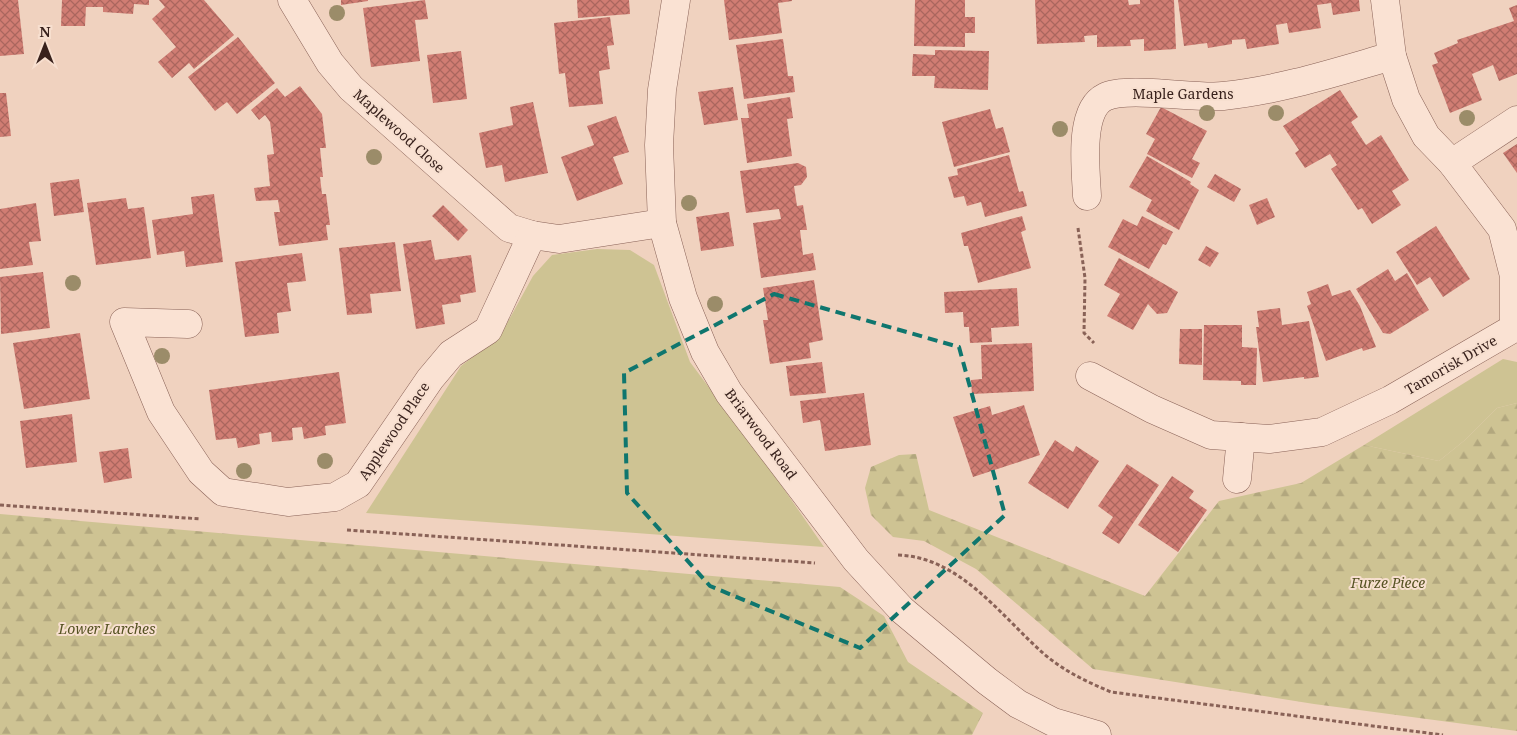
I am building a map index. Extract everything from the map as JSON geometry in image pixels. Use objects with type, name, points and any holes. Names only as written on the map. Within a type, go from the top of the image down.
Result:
[{"type":"street","name":"Maplewood Close","points":[[292,0],[330,64],[351,88],[509,228],[532,235]]},
{"type":"street","name":"Briarwood Road","points":[[676,0],[662,90],[659,145],[662,223],[683,298],[705,352],[729,393],[856,560],[902,610],[987,681],[1018,704],[1053,722],[1097,735]]},
{"type":"street","name":"Tamorisk Drive","points":[[1090,376],[1152,409],[1211,435],[1269,439],[1322,432],[1390,400],[1516,330],[1514,276],[1502,229],[1452,163],[1426,136],[1406,99],[1392,56],[1385,0]]},
{"type":"street","name":"Maple Gardens","points":[[1087,196],[1086,130],[1091,111],[1105,97],[1126,94],[1220,96],[1271,90],[1392,56]]},
{"type":"street","points":[[1452,163],[1517,120]]},
{"type":"street","points":[[532,235],[559,239],[662,223]]},
{"type":"street","name":"Applewood Place","points":[[188,324],[124,322],[161,412],[201,472],[222,492],[288,502],[335,497],[358,484],[430,378],[451,354],[488,330],[532,235]]},
{"type":"street","points":[[1237,480],[1241,437]]},
{"type":"path","points":[[1087,196],[1076,210],[1084,278],[1084,332],[1101,350],[1090,376]]},
{"type":"path","points":[[0,505],[206,520]]},
{"type":"path","points":[[344,530],[822,564],[892,555],[915,556],[940,564],[975,588],[1045,654],[1064,669],[1111,692],[1443,735]]},
{"type":"highlighted area","points":[[774,294],[959,347],[1005,515],[860,648],[710,586],[627,493],[624,373]]},
{"type":"green space","points":[[597,249],[630,250],[654,265],[690,362],[770,469],[824,547],[366,513],[461,366],[500,336],[533,276],[552,255]]},
{"type":"green space","points":[[1503,359],[1517,362],[1517,403],[1497,408],[1465,440],[1439,461],[1364,445]]},
{"type":"green space","name":"Furze Piece","points":[[1517,403],[1517,731],[1314,704],[1093,669],[976,569],[924,541],[893,537],[871,515],[865,488],[871,467],[899,455],[916,454],[929,510],[1145,596],[1219,501],[1301,483],[1364,445],[1439,461],[1465,440],[1497,408]]},
{"type":"green space","name":"Lower Larches","points":[[0,514],[840,587],[884,616],[908,662],[983,713],[972,735],[0,735]]},
{"type":"building","points":[[0,0],[18,0],[24,54],[0,56]]},
{"type":"building","points":[[62,0],[149,0],[149,5],[134,4],[133,14],[103,12],[103,7],[86,7],[85,26],[61,26]]},
{"type":"building","points":[[159,0],[204,0],[234,35],[194,69],[189,63],[172,78],[158,62],[176,47],[152,19],[165,7]]},
{"type":"building","points":[[341,0],[368,0],[368,1],[341,5]]},
{"type":"building","points":[[425,0],[428,19],[415,20],[420,61],[371,67],[363,8]]},
{"type":"building","points":[[577,0],[629,0],[630,14],[578,18]]},
{"type":"building","points":[[724,0],[792,1],[778,3],[782,33],[729,40]]},
{"type":"building","points":[[915,0],[965,0],[965,17],[975,17],[975,33],[965,33],[965,47],[914,46]]},
{"type":"building","points":[[1035,0],[1128,0],[1129,5],[1140,4],[1140,0],[1174,0],[1176,49],[1144,51],[1144,39],[1130,40],[1131,46],[1097,47],[1097,35],[1084,36],[1085,42],[1037,44]]},
{"type":"building","points":[[1178,0],[1359,0],[1360,11],[1333,15],[1331,3],[1317,5],[1321,28],[1289,33],[1287,23],[1276,25],[1279,44],[1247,49],[1245,39],[1232,40],[1232,44],[1208,48],[1207,43],[1184,46]]},
{"type":"building","points":[[1517,5],[1517,74],[1499,81],[1493,65],[1472,74],[1482,100],[1450,113],[1432,65],[1438,63],[1434,53],[1458,43],[1457,40],[1514,21],[1509,8]]},
{"type":"building","points":[[610,17],[614,45],[607,46],[610,69],[599,71],[603,104],[569,107],[565,73],[559,74],[554,23]]},
{"type":"building","points":[[238,37],[275,83],[237,114],[227,102],[215,111],[188,77]]},
{"type":"building","points":[[783,39],[788,76],[793,76],[795,92],[744,99],[736,45]]},
{"type":"building","points":[[935,50],[989,51],[988,90],[934,88],[935,76],[912,76],[913,54],[935,55]]},
{"type":"building","points":[[461,51],[467,99],[433,103],[427,55]]},
{"type":"building","points":[[300,86],[322,114],[326,148],[320,148],[323,177],[320,177],[322,194],[326,194],[330,225],[326,225],[328,240],[279,246],[274,212],[280,212],[278,200],[256,201],[254,188],[270,186],[267,155],[274,154],[270,122],[265,115],[259,120],[251,110],[277,88],[285,97]]},
{"type":"building","points":[[733,87],[738,120],[704,125],[698,92]]},
{"type":"building","points":[[1340,90],[1358,117],[1351,122],[1366,145],[1381,135],[1409,180],[1392,191],[1401,205],[1372,224],[1362,208],[1358,210],[1331,169],[1337,165],[1330,154],[1305,168],[1295,153],[1299,150],[1283,126]]},
{"type":"building","points":[[0,93],[6,93],[11,136],[0,137]]},
{"type":"building","points":[[790,97],[793,118],[787,119],[792,156],[747,163],[741,118],[749,118],[747,104]]},
{"type":"building","points":[[533,102],[548,173],[505,182],[502,165],[486,168],[479,133],[513,125],[510,107]]},
{"type":"building","points":[[1161,107],[1207,131],[1192,159],[1200,163],[1192,178],[1147,154],[1155,139],[1146,134]]},
{"type":"building","points":[[990,109],[996,129],[1003,127],[1010,152],[954,167],[942,122]]},
{"type":"building","points":[[616,116],[629,152],[613,157],[623,184],[577,201],[561,157],[594,145],[587,126]]},
{"type":"building","points":[[1517,144],[1517,173],[1503,153]]},
{"type":"building","points":[[1009,155],[1019,192],[1023,191],[1027,206],[985,217],[981,202],[967,206],[964,196],[954,198],[948,177],[958,175],[957,169]]},
{"type":"building","points":[[1147,156],[1191,182],[1190,184],[1199,190],[1179,230],[1146,211],[1152,200],[1129,187]]},
{"type":"building","points":[[798,163],[806,167],[807,177],[801,185],[794,186],[797,206],[803,205],[807,230],[800,230],[803,255],[813,253],[816,270],[761,278],[753,223],[781,219],[779,209],[746,213],[740,171]]},
{"type":"building","points":[[1215,174],[1241,189],[1234,202],[1207,187]]},
{"type":"building","points":[[79,179],[84,212],[54,216],[50,183]]},
{"type":"building","points":[[214,194],[223,262],[186,267],[184,251],[157,255],[152,220],[193,214],[191,197]]},
{"type":"building","points":[[126,198],[128,209],[144,207],[151,258],[96,265],[87,203]]},
{"type":"building","points":[[1267,198],[1275,217],[1257,225],[1249,205]]},
{"type":"building","points":[[36,203],[41,241],[29,242],[33,265],[0,269],[0,209]]},
{"type":"building","points":[[443,205],[468,230],[458,241],[432,216]]},
{"type":"building","points":[[729,212],[734,246],[701,251],[696,217]]},
{"type":"building","points":[[1022,216],[1026,230],[1021,232],[1031,268],[978,283],[968,246],[964,246],[961,233]]},
{"type":"building","points":[[1142,216],[1173,232],[1166,245],[1163,244],[1149,269],[1108,247],[1123,219],[1137,226]]},
{"type":"building","points":[[1436,226],[1470,279],[1443,297],[1430,277],[1417,285],[1396,252]]},
{"type":"building","points":[[431,240],[435,260],[471,255],[476,292],[460,295],[461,302],[442,305],[445,324],[416,329],[403,244]]},
{"type":"building","points":[[395,242],[401,291],[370,294],[372,313],[347,315],[339,248]]},
{"type":"building","points":[[1206,246],[1219,253],[1210,267],[1198,260]]},
{"type":"building","points":[[302,253],[306,281],[287,283],[291,311],[277,313],[279,333],[245,337],[235,262]]},
{"type":"building","points":[[1119,258],[1178,292],[1167,313],[1157,314],[1148,304],[1133,330],[1107,316],[1120,294],[1104,285]]},
{"type":"building","points":[[1388,269],[1395,281],[1407,273],[1429,310],[1390,334],[1383,333],[1356,289]]},
{"type":"building","points":[[43,272],[50,328],[1,334],[0,277]]},
{"type":"building","points":[[814,280],[823,340],[809,343],[811,358],[770,364],[763,320],[768,320],[763,288]]},
{"type":"building","points":[[1328,284],[1332,296],[1350,290],[1360,306],[1376,347],[1363,351],[1362,348],[1326,361],[1307,306],[1311,304],[1307,292]]},
{"type":"building","points":[[1017,288],[1019,326],[991,328],[992,342],[970,343],[969,327],[964,327],[963,312],[945,313],[944,292]]},
{"type":"building","points":[[1280,308],[1282,325],[1309,321],[1319,377],[1263,382],[1256,327],[1259,327],[1257,311]]},
{"type":"building","points":[[1204,325],[1242,325],[1242,347],[1257,348],[1256,385],[1241,385],[1241,381],[1203,380]]},
{"type":"building","points":[[1180,329],[1202,329],[1202,365],[1179,364]]},
{"type":"building","points":[[80,333],[90,399],[24,409],[13,343]]},
{"type":"building","points":[[1032,343],[1034,391],[972,394],[971,380],[982,379],[981,345]]},
{"type":"building","points":[[822,362],[826,393],[790,396],[786,366]]},
{"type":"building","points":[[339,372],[346,423],[325,426],[326,435],[304,439],[302,427],[292,428],[293,440],[272,442],[271,432],[259,434],[260,444],[238,448],[236,438],[216,440],[209,390]]},
{"type":"building","points":[[864,393],[871,445],[825,451],[820,420],[803,423],[800,401]]},
{"type":"building","points":[[1024,405],[1040,455],[973,477],[953,417],[990,406],[992,415]]},
{"type":"building","points":[[72,414],[77,462],[26,468],[20,421]]},
{"type":"building","points":[[1055,440],[1073,452],[1076,446],[1099,461],[1068,509],[1028,483]]},
{"type":"building","points":[[128,448],[132,478],[104,483],[99,452]]},
{"type":"building","points":[[1127,464],[1159,485],[1119,544],[1102,533],[1113,517],[1098,506]]},
{"type":"building","points":[[1172,476],[1194,491],[1189,498],[1207,510],[1178,552],[1138,525]]}]
